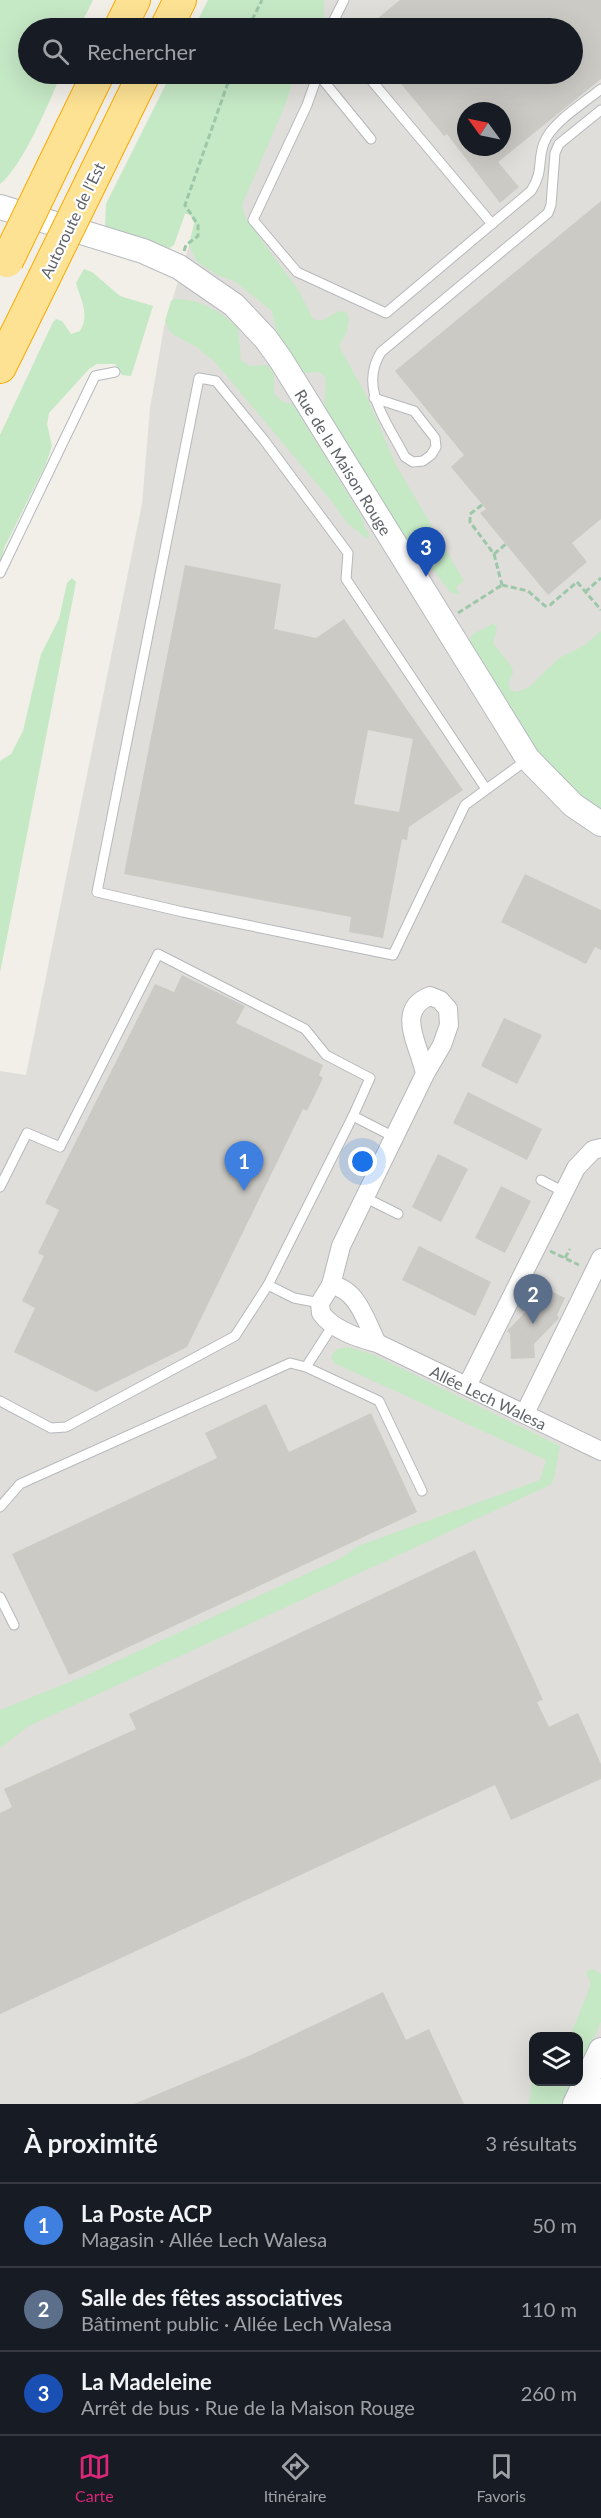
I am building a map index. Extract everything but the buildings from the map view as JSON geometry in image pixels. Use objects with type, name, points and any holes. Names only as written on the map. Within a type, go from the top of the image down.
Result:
[{"type":"highway","points":[[125,18],[134,0]]},
{"type":"highway","points":[[171,18],[180,0]]},
{"type":"highway","points":[[4,268],[93,84]]},
{"type":"highway","name":"Autoroute de l’Est","points":[[0,367],[139,84]]},
{"type":"street","name":"Rue de la Maison Rouge","points":[[0,207],[159,258],[208,285],[250,321],[281,360],[528,759],[573,805],[601,824]]},
{"type":"street","points":[[333,1325],[321,1313],[320,1303],[331,1285],[340,1246],[425,1074]]},
{"type":"street","points":[[468,1384],[576,1168],[584,1157],[593,1150],[601,1148]]},
{"type":"street","points":[[525,1413],[598,1265]]},
{"type":"street","points":[[331,1285],[348,1291],[377,1342]]},
{"type":"street","name":"Allée Lech Walesa","points":[[333,1325],[362,1339],[377,1342],[468,1384],[601,1451]]},
{"type":"street","points":[[575,2104],[596,2094],[601,2051]]},
{"type":"lane","points":[[334,18],[345,0]]},
{"type":"lane","points":[[315,84],[308,105],[253,220],[297,272],[386,313],[531,191],[539,179],[543,143],[551,129],[601,89]]},
{"type":"lane","points":[[326,84],[371,139]]},
{"type":"lane","points":[[374,84],[492,224]]},
{"type":"lane","points":[[374,398],[414,411],[435,438],[436,447],[431,455],[423,461],[413,462],[405,457],[374,398],[371,381],[374,364],[381,352],[548,213],[551,205],[555,153],[559,144],[601,110]]},
{"type":"lane","points":[[0,573],[95,376],[115,372]]},
{"type":"lane","points":[[486,789],[346,579],[348,553],[264,440],[216,381],[199,378],[97,892],[393,955],[465,805],[528,759]]},
{"type":"lane","points":[[0,1187],[27,1133],[60,1147],[158,954],[305,1029],[326,1055],[370,1078],[268,1286],[235,1336],[66,1427],[51,1428],[0,1401]]},
{"type":"lane","points":[[353,1116],[394,1137]]},
{"type":"lane","points":[[541,1180],[564,1192]]},
{"type":"lane","points":[[364,1197],[398,1214]]},
{"type":"lane","points":[[268,1286],[294,1298],[320,1303]]},
{"type":"lane","points":[[306,1367],[333,1325]]},
{"type":"lane","points":[[0,1507],[20,1484],[290,1363],[306,1367],[379,1401],[422,1491]]},
{"type":"lane","points":[[0,1597],[14,1624]]},
{"type":"path","points":[[253,18],[262,0]]},
{"type":"path","points":[[186,246],[198,236],[198,225],[185,205],[227,84]]},
{"type":"path","points":[[482,505],[470,514],[470,522],[494,554],[502,585]]},
{"type":"path","points":[[494,554],[506,544]]},
{"type":"path","points":[[585,592],[601,578]]},
{"type":"path","points":[[456,615],[502,585],[528,591],[544,606],[550,605],[577,582],[601,610]]},
{"type":"path","points":[[537,1245],[565,1258],[598,1265]]},
{"type":"path","points":[[565,1258],[570,1249]]},
{"type":"shaded area","points":[[287,0],[601,0],[601,2104],[0,2104],[0,1071],[26,1075],[142,504],[150,408],[164,327],[199,213],[253,84],[583,84],[583,18],[279,18]]},
{"type":"green space","points":[[0,0],[93,0],[84,18],[18,18],[18,84],[57,84],[26,149],[0,184]]},
{"type":"green space","points":[[208,0],[324,0],[324,18],[199,18]]},
{"type":"green space","points":[[166,84],[292,84],[242,205],[246,219],[299,291],[313,319],[321,321],[339,311],[346,312],[349,318],[347,331],[339,346],[366,395],[396,465],[464,581],[456,587],[460,595],[450,592],[435,572],[415,558],[324,412],[325,377],[319,372],[304,373],[298,366],[279,336],[272,311],[234,281],[217,275],[197,262],[189,245],[194,223],[190,214],[185,214],[174,245],[168,249],[139,236],[119,233],[105,226],[106,204]]},
{"type":"green space","points":[[84,269],[92,272],[120,296],[153,306],[131,376],[122,375],[115,364],[97,364],[89,369],[49,413],[47,424],[52,446],[45,466],[5,546],[0,562],[0,435],[53,322],[56,319],[62,321],[71,334],[80,331],[84,313],[76,283]]},
{"type":"green space","points":[[175,299],[202,304],[224,316],[238,328],[241,360],[250,366],[268,365],[274,374],[274,394],[283,402],[293,404],[363,519],[370,536],[367,539],[347,523],[333,503],[215,362],[169,330],[165,321],[171,301]]},
{"type":"green space","points":[[72,578],[76,582],[0,973],[0,761],[11,754],[23,731],[41,654],[59,619],[67,583]]},
{"type":"green space","points":[[494,623],[497,629],[493,643],[512,667],[513,673],[508,683],[511,690],[516,692],[528,688],[559,658],[585,645],[601,631],[601,813],[576,796],[538,758],[466,646],[473,634]]},
{"type":"green space","points":[[348,1347],[374,1355],[560,1446],[554,1479],[550,1485],[29,1726],[0,1748],[0,1710],[82,1677],[343,1557],[358,1546],[540,1480],[546,1460],[334,1363],[331,1358],[335,1351]]},
{"type":"green space","points":[[592,1969],[601,1974],[601,2022],[583,2060],[583,2032],[572,2032],[590,1987],[590,1979],[586,1975],[588,1970]]},
{"type":"green space","points":[[531,2086],[570,2086],[561,2104],[529,2104]]},
{"type":"place","name":"La Madeleine","points":[[426,577]]},
{"type":"place","name":"La Poste ACP","points":[[244,1191]]},
{"type":"place","name":"Salle des fêtes associatives","points":[[533,1324]]}]
